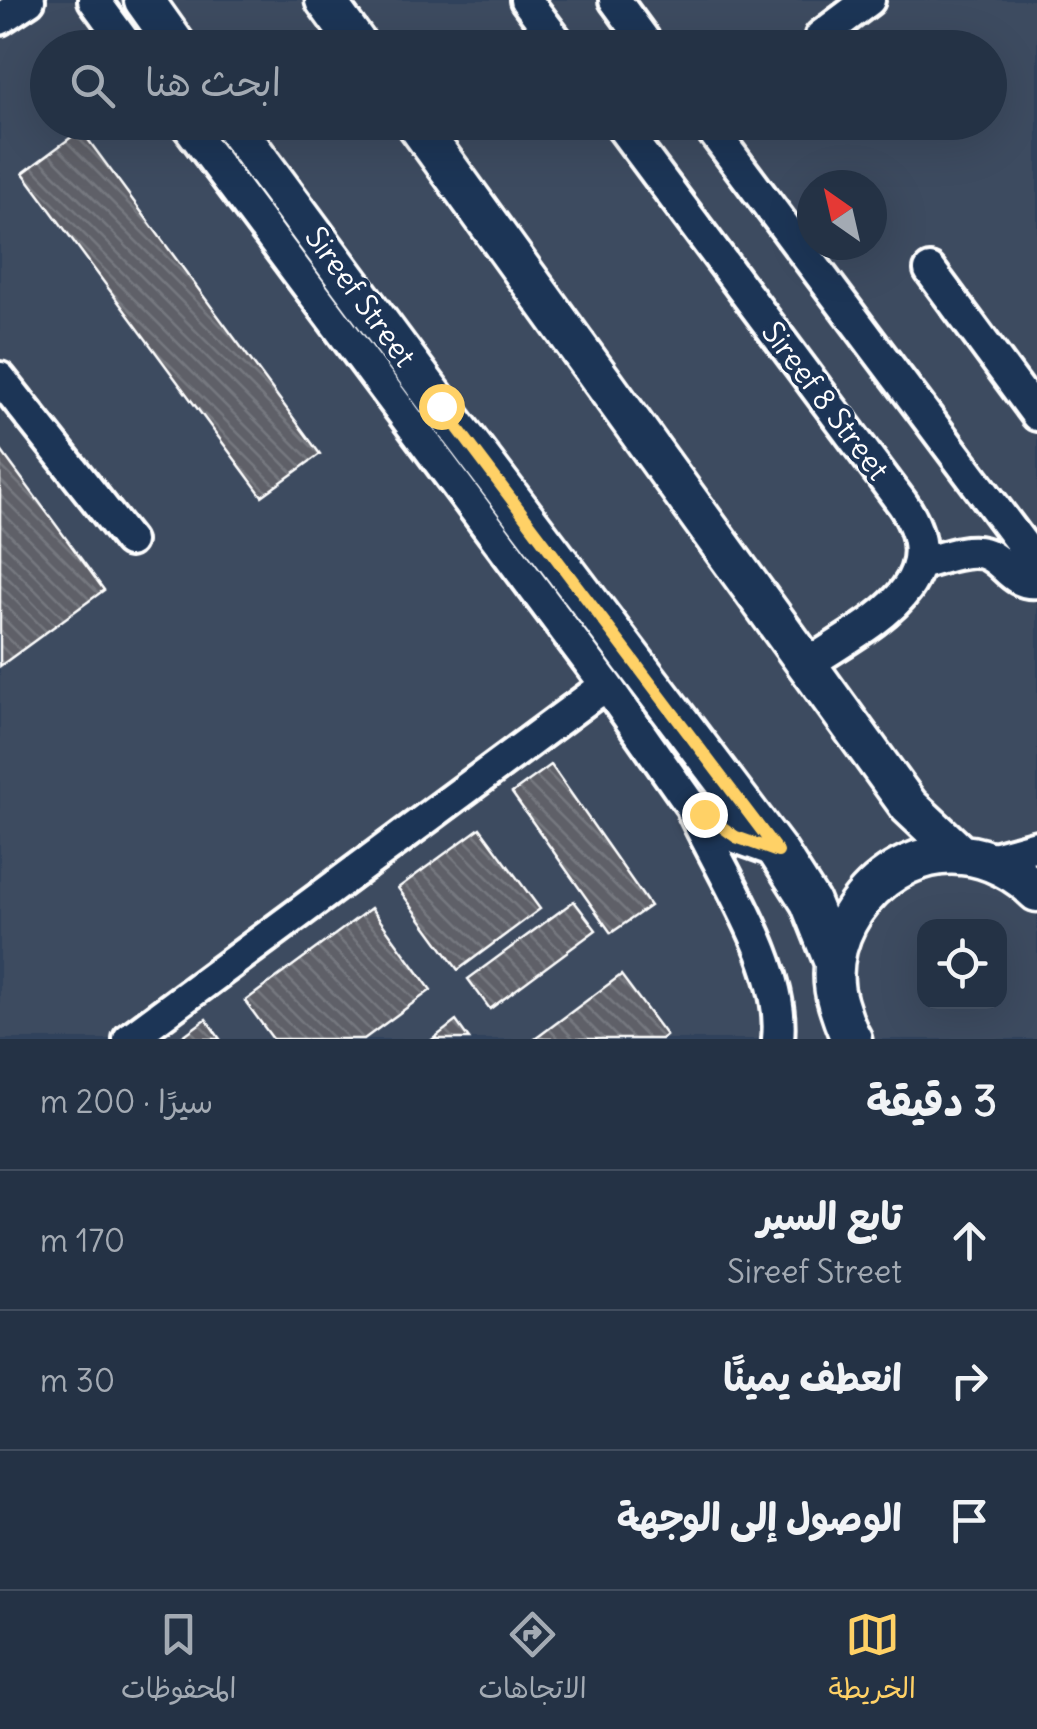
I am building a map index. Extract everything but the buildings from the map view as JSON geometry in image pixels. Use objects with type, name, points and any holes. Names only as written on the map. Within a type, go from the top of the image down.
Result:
[{"type":"main road","points":[[144,0],[165,30]]},
{"type":"main road","points":[[325,0],[347,30]]},
{"type":"main road","name":"Sireef Street","points":[[244,140],[778,852],[810,902],[833,960]]},
{"type":"main road","points":[[428,140],[909,806],[973,857],[1022,877],[1037,892]]},
{"type":"main road","points":[[852,1039],[834,993],[833,960],[846,922],[865,895],[892,874],[922,860],[973,857]]},
{"type":"street","points":[[0,19],[29,0]]},
{"type":"street","points":[[94,0],[116,30]]},
{"type":"street","points":[[526,0],[548,30]]},
{"type":"street","points":[[614,0],[636,30]]},
{"type":"street","points":[[829,30],[869,0]]},
{"type":"street","points":[[199,140],[606,685],[689,803],[763,954],[774,988],[780,1024],[778,1039]]},
{"type":"street","name":"Sireef 8 Street","points":[[631,140],[911,517],[918,531],[920,564]]},
{"type":"street","points":[[719,140],[1037,564]]},
{"type":"street","points":[[930,270],[1037,415]]},
{"type":"street","points":[[0,378],[128,541]]},
{"type":"street","points":[[808,664],[894,604],[914,580],[920,564],[977,552],[991,557],[1019,581],[1037,582]]},
{"type":"street","points":[[129,1039],[606,685]]},
{"type":"street","points":[[689,803],[736,837],[778,852]]},
{"type":"street","points":[[973,857],[1037,846]]},
{"type":"shaded area","points":[[0,0],[1037,0],[1037,1039],[0,1039]]},
{"type":"route","points":[[441,406],[778,852],[736,837],[704,814]]}]
